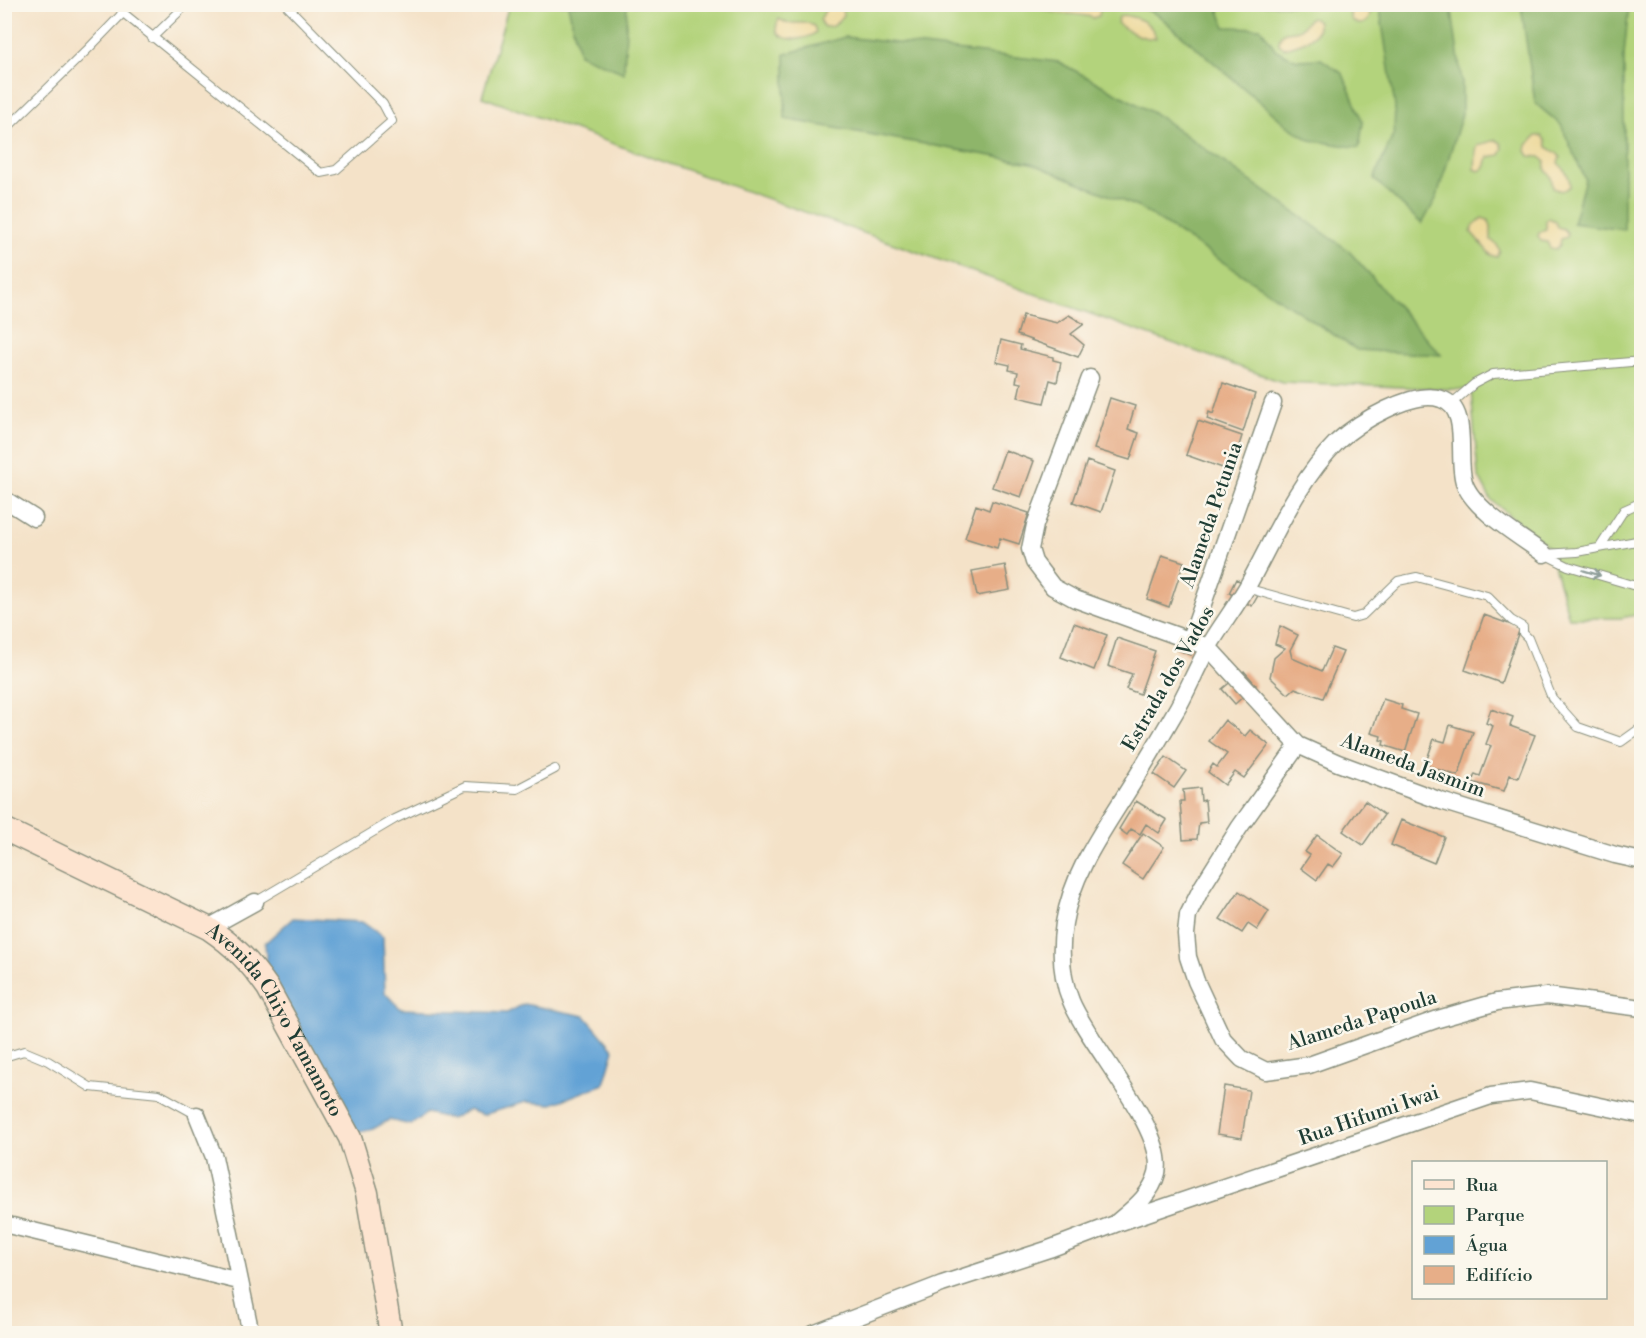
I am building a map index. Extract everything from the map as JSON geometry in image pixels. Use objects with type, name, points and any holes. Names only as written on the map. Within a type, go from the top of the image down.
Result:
[{"type":"street","points":[[1090,378],[1035,525],[1030,549],[1034,562],[1053,587],[1075,598],[1208,647]]},
{"type":"street","name":"Estrada dos Vados","points":[[1115,1224],[1141,1202],[1151,1188],[1158,1171],[1155,1149],[1148,1128],[1133,1100],[1084,1029],[1070,1000],[1063,975],[1064,924],[1077,877],[1091,850],[1176,712],[1208,647],[1230,616],[1293,501],[1319,463],[1337,442],[1356,426],[1382,411],[1400,404],[1430,398],[1441,399],[1451,404]]},
{"type":"street","name":"Alameda Petunia","points":[[1190,640],[1273,403]]},
{"type":"street","points":[[1451,404],[1458,414],[1460,423],[1462,470],[1468,491],[1478,505],[1544,554]]},
{"type":"street","points":[[4,500],[34,518]]},
{"type":"street","name":"Alameda Jasmim","points":[[1208,647],[1298,745],[1338,763],[1441,801],[1641,861]]},
{"type":"street","name":"Alameda Papoula","points":[[1298,745],[1239,828],[1202,887],[1188,915],[1186,934],[1188,957],[1196,981],[1223,1039],[1242,1059],[1266,1071],[1309,1065],[1438,1019],[1497,1002],[1547,996],[1641,1008]]},
{"type":"street","name":"Avenida Chiyo Yamamoto","points":[[4,829],[208,928],[234,946],[254,968],[268,988],[350,1137],[367,1193],[391,1334]]},
{"type":"street","points":[[208,928],[255,902]]},
{"type":"street","name":"Rua Hifumi Iwai","points":[[813,1334],[942,1284],[1491,1096],[1530,1091],[1641,1115]]},
{"type":"street","points":[[197,1115],[214,1157],[251,1334]]},
{"type":"street","points":[[4,1224],[239,1281]]},
{"type":"lane","points":[[152,38],[187,4]]},
{"type":"lane","points":[[4,131],[125,8],[152,38],[321,173],[336,170],[392,122],[383,104],[285,4]]},
{"type":"lane","points":[[1451,404],[1474,384],[1493,374],[1641,361]]},
{"type":"lane","points":[[1600,547],[1624,510],[1641,502]]},
{"type":"lane","points":[[1544,554],[1577,552],[1641,540]]},
{"type":"lane","points":[[1544,554],[1568,566],[1632,585],[1641,585]]},
{"type":"lane","points":[[1246,588],[1353,618],[1363,615],[1398,581],[1417,577],[1487,596],[1510,620],[1523,627],[1523,633],[1528,638],[1552,699],[1578,727],[1621,742],[1641,727]]},
{"type":"lane","points":[[1641,637],[1641,649]]},
{"type":"lane","points":[[255,902],[395,819],[465,786],[517,789],[555,769]]},
{"type":"lane","points":[[4,1057],[24,1051],[48,1060],[90,1087],[159,1094],[197,1115]]},
{"type":"green space","points":[[509,5],[1641,5],[1641,614],[1621,618],[1569,618],[1549,547],[1491,500],[1478,475],[1471,390],[1282,382],[482,97]]},
{"type":"green space","points":[[568,5],[627,5],[624,73],[579,54]]},
{"type":"green space","points":[[1137,5],[1217,5],[1225,27],[1261,28],[1276,50],[1297,60],[1321,59],[1343,74],[1363,123],[1359,148],[1310,140],[1289,127],[1159,16]]},
{"type":"green space","points":[[1375,5],[1451,5],[1462,82],[1462,114],[1437,197],[1422,224],[1374,179],[1394,133],[1395,107],[1380,10]]},
{"type":"green space","points":[[1521,5],[1629,5],[1624,55],[1624,230],[1573,223],[1585,179],[1561,125],[1535,103]]},
{"type":"green space","points":[[845,37],[1059,62],[1157,115],[1348,250],[1441,355],[1357,350],[1142,209],[1031,163],[785,119],[785,54]]},
{"type":"sand","points":[[1360,4],[1367,7],[1370,14],[1367,21],[1360,24],[1353,21],[1350,14],[1353,7]]},
{"type":"sand","points":[[828,5],[839,5],[843,15],[834,26],[824,27],[820,20]]},
{"type":"sand","points":[[1037,5],[1098,5],[1100,10],[1099,16],[1093,18],[1050,12]]},
{"type":"sand","points":[[1124,15],[1148,24],[1156,38],[1141,36],[1121,26],[1117,23],[1119,17]]},
{"type":"sand","points":[[1310,18],[1318,22],[1316,33],[1312,37],[1284,48],[1279,44],[1283,33],[1300,29]]},
{"type":"sand","points":[[779,19],[787,23],[808,23],[814,26],[816,32],[804,38],[782,37],[776,27]]},
{"type":"sand","points":[[1536,136],[1542,136],[1547,147],[1560,157],[1558,163],[1567,173],[1570,183],[1566,189],[1553,188],[1551,177],[1545,168],[1545,161],[1540,157],[1529,156],[1526,151],[1527,145]]},
{"type":"sand","points":[[1496,140],[1501,143],[1503,149],[1500,155],[1488,157],[1485,168],[1479,171],[1475,169],[1478,145]]},
{"type":"sand","points":[[1482,218],[1488,220],[1491,227],[1491,240],[1500,251],[1497,257],[1491,255],[1471,232],[1473,226]]},
{"type":"sand","points":[[1549,218],[1568,234],[1567,237],[1561,239],[1556,249],[1550,248],[1547,242],[1541,241],[1538,236],[1546,229],[1546,220]]},
{"type":"water","points":[[293,918],[362,922],[383,937],[385,993],[401,1009],[507,1013],[524,1004],[585,1016],[614,1050],[604,1084],[552,1104],[526,1102],[483,1115],[468,1110],[451,1119],[427,1113],[411,1125],[389,1120],[373,1129],[356,1133],[267,968],[265,943]]},
{"type":"building","points":[[1023,315],[1057,323],[1069,315],[1084,324],[1071,334],[1084,345],[1078,357],[1017,335]]},
{"type":"building","points":[[1001,340],[1021,345],[1020,349],[1053,357],[1053,360],[1061,362],[1057,382],[1050,380],[1044,403],[1018,397],[1021,383],[1016,382],[1018,372],[1009,370],[1010,365],[996,362]]},
{"type":"building","points":[[1223,383],[1255,394],[1243,432],[1207,419],[1209,412],[1213,414]]},
{"type":"building","points":[[1110,398],[1135,406],[1128,429],[1139,433],[1130,460],[1094,449]]},
{"type":"building","points":[[1198,421],[1242,436],[1231,471],[1186,455]]},
{"type":"building","points":[[1005,450],[1034,461],[1021,497],[992,487]]},
{"type":"building","points":[[1087,461],[1115,471],[1101,512],[1073,502]]},
{"type":"building","points":[[992,501],[1029,513],[1019,544],[1000,538],[997,548],[965,538],[976,505],[989,510]]},
{"type":"building","points":[[1162,555],[1184,562],[1169,607],[1147,599]]},
{"type":"building","points":[[1005,565],[1010,590],[977,596],[972,571]]},
{"type":"building","points":[[1236,579],[1260,592],[1252,606],[1229,593]]},
{"type":"building","points":[[1484,615],[1520,628],[1501,683],[1465,670]]},
{"type":"building","points":[[1074,623],[1107,635],[1094,670],[1061,657]]},
{"type":"building","points":[[1280,626],[1298,635],[1290,650],[1292,658],[1322,671],[1332,648],[1343,652],[1323,698],[1295,688],[1288,694],[1270,677],[1274,658],[1285,648],[1275,644]]},
{"type":"building","points":[[1184,627],[1199,633],[1191,655],[1176,649]]},
{"type":"building","points":[[1117,638],[1155,651],[1140,694],[1126,689],[1132,674],[1108,666]]},
{"type":"building","points":[[1244,671],[1256,685],[1235,704],[1222,689]]},
{"type":"building","points":[[1383,699],[1402,705],[1401,709],[1417,714],[1405,752],[1383,745],[1384,741],[1380,740],[1381,736],[1371,733]]},
{"type":"building","points":[[1491,709],[1513,717],[1510,726],[1535,735],[1518,778],[1510,775],[1504,791],[1472,782],[1475,774],[1480,776],[1491,746],[1486,744],[1493,726],[1486,723]]},
{"type":"building","points":[[1225,720],[1245,736],[1250,730],[1269,745],[1244,778],[1235,772],[1225,785],[1208,772],[1213,764],[1217,767],[1227,754],[1209,741]]},
{"type":"building","points":[[1450,725],[1473,732],[1458,776],[1425,765],[1434,739],[1445,742]]},
{"type":"building","points":[[1166,757],[1186,771],[1174,788],[1154,774]]},
{"type":"building","points":[[1200,788],[1201,801],[1205,800],[1207,822],[1199,823],[1197,839],[1183,840],[1180,801],[1184,801],[1183,790]]},
{"type":"building","points":[[1136,801],[1167,820],[1159,833],[1146,824],[1140,834],[1131,829],[1127,835],[1119,829]]},
{"type":"building","points":[[1365,801],[1384,815],[1363,845],[1343,831]]},
{"type":"building","points":[[1401,820],[1444,837],[1434,863],[1391,845]]},
{"type":"building","points":[[1143,833],[1164,847],[1143,879],[1122,865]]},
{"type":"building","points":[[1317,835],[1343,854],[1333,867],[1328,864],[1317,880],[1301,868],[1310,855],[1305,852]]},
{"type":"building","points":[[1239,891],[1269,911],[1257,930],[1248,924],[1242,933],[1220,919]]},
{"type":"building","points":[[1224,1086],[1249,1090],[1242,1138],[1217,1134]]}]
